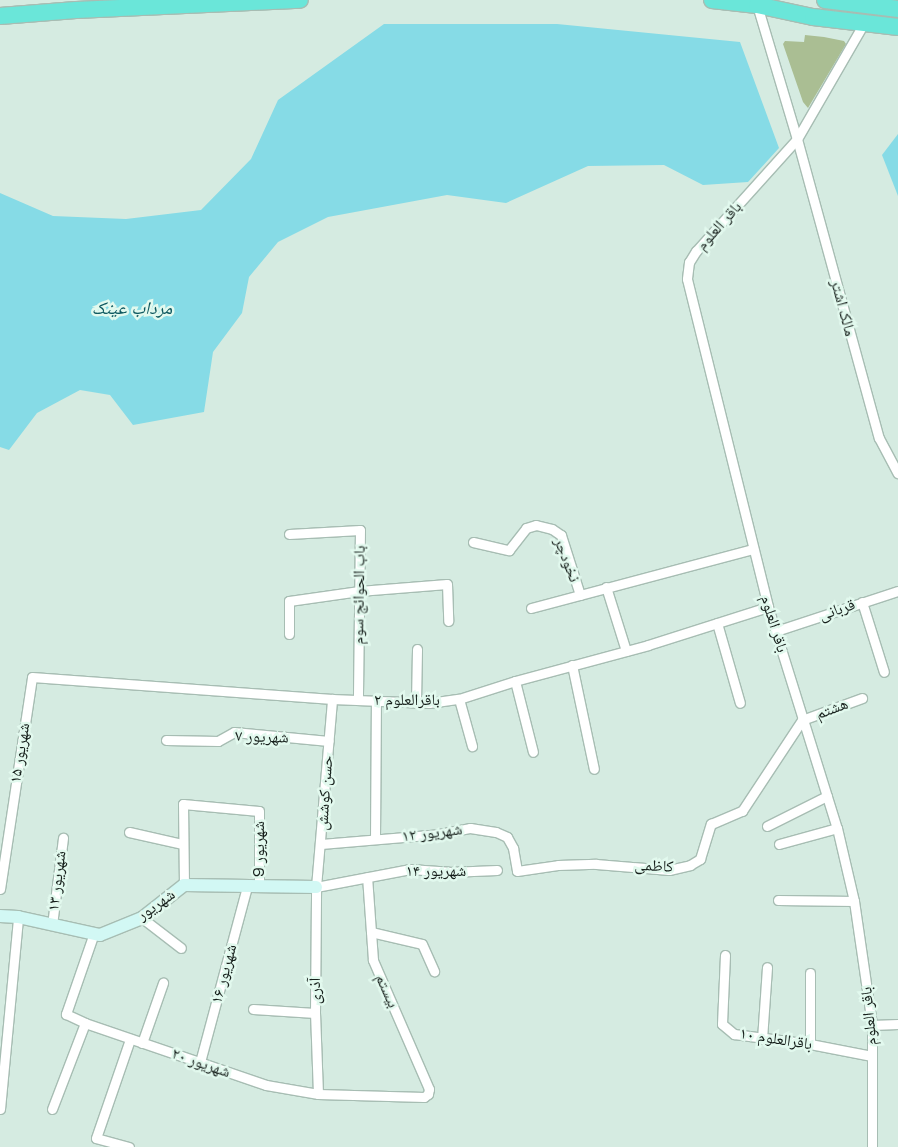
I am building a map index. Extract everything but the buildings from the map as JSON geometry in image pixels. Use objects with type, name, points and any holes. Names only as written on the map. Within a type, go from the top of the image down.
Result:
[{"type":"highway","points":[[0,16],[76,10],[300,0]]},
{"type":"highway","points":[[712,0],[757,5],[813,17],[898,27]]},
{"type":"highway","points":[[825,0],[898,9]]},
{"type":"street","points":[[757,5],[797,139]]},
{"type":"street","name":"باقر العلوم","points":[[864,23],[797,139],[689,262],[687,279],[768,607],[837,828],[854,901],[872,1025],[872,1147]]},
{"type":"street","name":"مالک اشتر","points":[[797,139],[879,438],[898,473]]},
{"type":"street","name":"نخودچر","points":[[473,542],[508,550],[526,528],[536,525],[552,529],[561,535],[580,595]]},
{"type":"street","name":"باب الحوائج سوم","points":[[289,534],[360,530],[358,700]]},
{"type":"street","points":[[531,608],[753,549]]},
{"type":"street","points":[[289,634],[289,601],[359,591],[447,584],[448,621]]},
{"type":"street","points":[[606,587],[626,651]]},
{"type":"street","name":"قربانی","points":[[776,631],[898,591]]},
{"type":"street","points":[[862,602],[884,672]]},
{"type":"street","name":"باقرالعلوم ۲","points":[[32,677],[332,699],[416,702],[459,699],[515,681],[626,651],[768,607]]},
{"type":"street","points":[[717,623],[740,703]]},
{"type":"street","points":[[416,702],[417,649]]},
{"type":"street","points":[[572,665],[594,769]]},
{"type":"street","name":"شهریور ۱۵","points":[[0,889],[32,677]]},
{"type":"street","points":[[515,681],[533,752]]},
{"type":"street","name":"هشتم","points":[[802,720],[862,698]]},
{"type":"street","name":"حسن کوشش","points":[[316,887],[332,699]]},
{"type":"street","points":[[459,699],[472,746]]},
{"type":"street","points":[[375,839],[376,700]]},
{"type":"street","name":"کاظمی","points":[[517,871],[558,865],[615,864],[669,870],[690,865],[700,859],[711,824],[742,811],[802,720]]},
{"type":"street","name":"شهریور ۷","points":[[166,740],[218,741],[234,732],[329,741]]},
{"type":"street","points":[[767,826],[827,796]]},
{"type":"street","name":"شهریور 9","points":[[182,844],[183,804],[259,811],[253,887]]},
{"type":"street","name":"شهریور ۱۲","points":[[321,844],[439,834],[470,828],[496,832],[507,837],[513,848],[517,871]]},
{"type":"street","points":[[780,844],[837,828]]},
{"type":"street","points":[[128,832],[182,844],[184,885]]},
{"type":"street","name":"شهریور ۱۳","points":[[52,925],[63,838]]},
{"type":"street","name":"شهریور ۱۴","points":[[316,887],[410,869],[449,872],[497,870]]},
{"type":"street","name":"بیستم","points":[[367,877],[373,960],[429,1089],[428,1094],[424,1097]]},
{"type":"street","name":"شهریور","points":[[0,916],[18,917],[100,935],[142,918],[184,885],[316,887]]},
{"type":"street","name":"شهریور ۱۶","points":[[200,1062],[253,887]]},
{"type":"street","name":"آذری","points":[[316,887],[315,1013],[318,1094]]},
{"type":"street","points":[[778,900],[854,901]]},
{"type":"street","points":[[0,1109],[18,917]]},
{"type":"street","points":[[142,918],[182,948]]},
{"type":"street","points":[[371,932],[422,944],[434,971]]},
{"type":"street","name":"شهریور ۲۰","points":[[94,933],[66,1014],[130,1039],[266,1085],[318,1094],[424,1097]]},
{"type":"street","name":"باقرالعلوم ۱۰","points":[[725,955],[722,1024],[734,1034],[810,1044],[872,1056]]},
{"type":"street","points":[[762,1038],[767,967]]},
{"type":"street","points":[[810,973],[810,1044]]},
{"type":"street","points":[[142,1043],[164,983]]},
{"type":"street","points":[[253,1009],[315,1013]]},
{"type":"street","points":[[52,1109],[85,1023]]},
{"type":"street","points":[[872,1025],[898,1024]]},
{"type":"street","points":[[93,1147],[130,1039]]},
{"type":"street","points":[[96,1138],[129,1147]]},
{"type":"green space","points":[[805,35],[844,41],[846,44],[808,108],[803,102],[783,44],[785,41],[804,42]]},
{"type":"water","name":"مرداب عینک","points":[[384,24],[557,24],[740,42],[779,148],[748,182],[703,185],[664,165],[588,166],[506,203],[447,195],[328,217],[278,242],[249,277],[242,313],[213,352],[204,412],[133,425],[110,395],[80,390],[37,413],[9,450],[0,447],[0,193],[53,216],[126,219],[201,210],[251,159],[278,100]]},
{"type":"water","points":[[898,134],[898,196],[882,155]]}]
